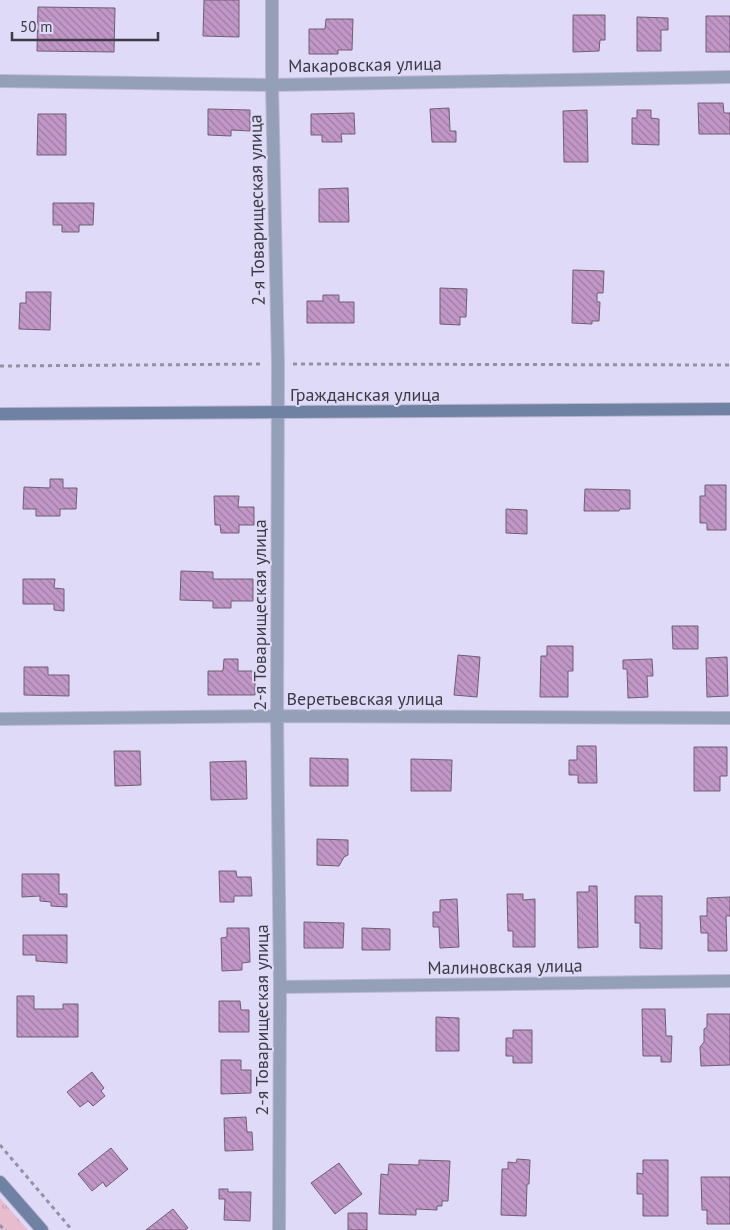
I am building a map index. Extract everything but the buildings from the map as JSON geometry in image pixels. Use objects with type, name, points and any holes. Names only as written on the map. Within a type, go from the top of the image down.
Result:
[{"type":"main road","name":"Гражданская улица","points":[[0,414],[730,409]]},
{"type":"main road","points":[[0,1182],[42,1230]]},
{"type":"street","name":"2-я Товарищеская улица","points":[[272,0],[278,364],[279,1230]]},
{"type":"street","name":"Макаровская улица","points":[[0,81],[272,84],[730,77]]},
{"type":"street","name":"Веретьевская улица","points":[[0,719],[277,716],[730,718]]},
{"type":"street","name":"Малиновская улица","points":[[280,987],[730,981]]},
{"type":"path","points":[[0,366],[278,364],[730,365]]},
{"type":"path","points":[[0,1145],[72,1230]]},
{"type":"path","points":[[0,1225],[4,1230]]},
{"type":"green space","points":[[0,1198],[28,1230],[0,1230]]}]
